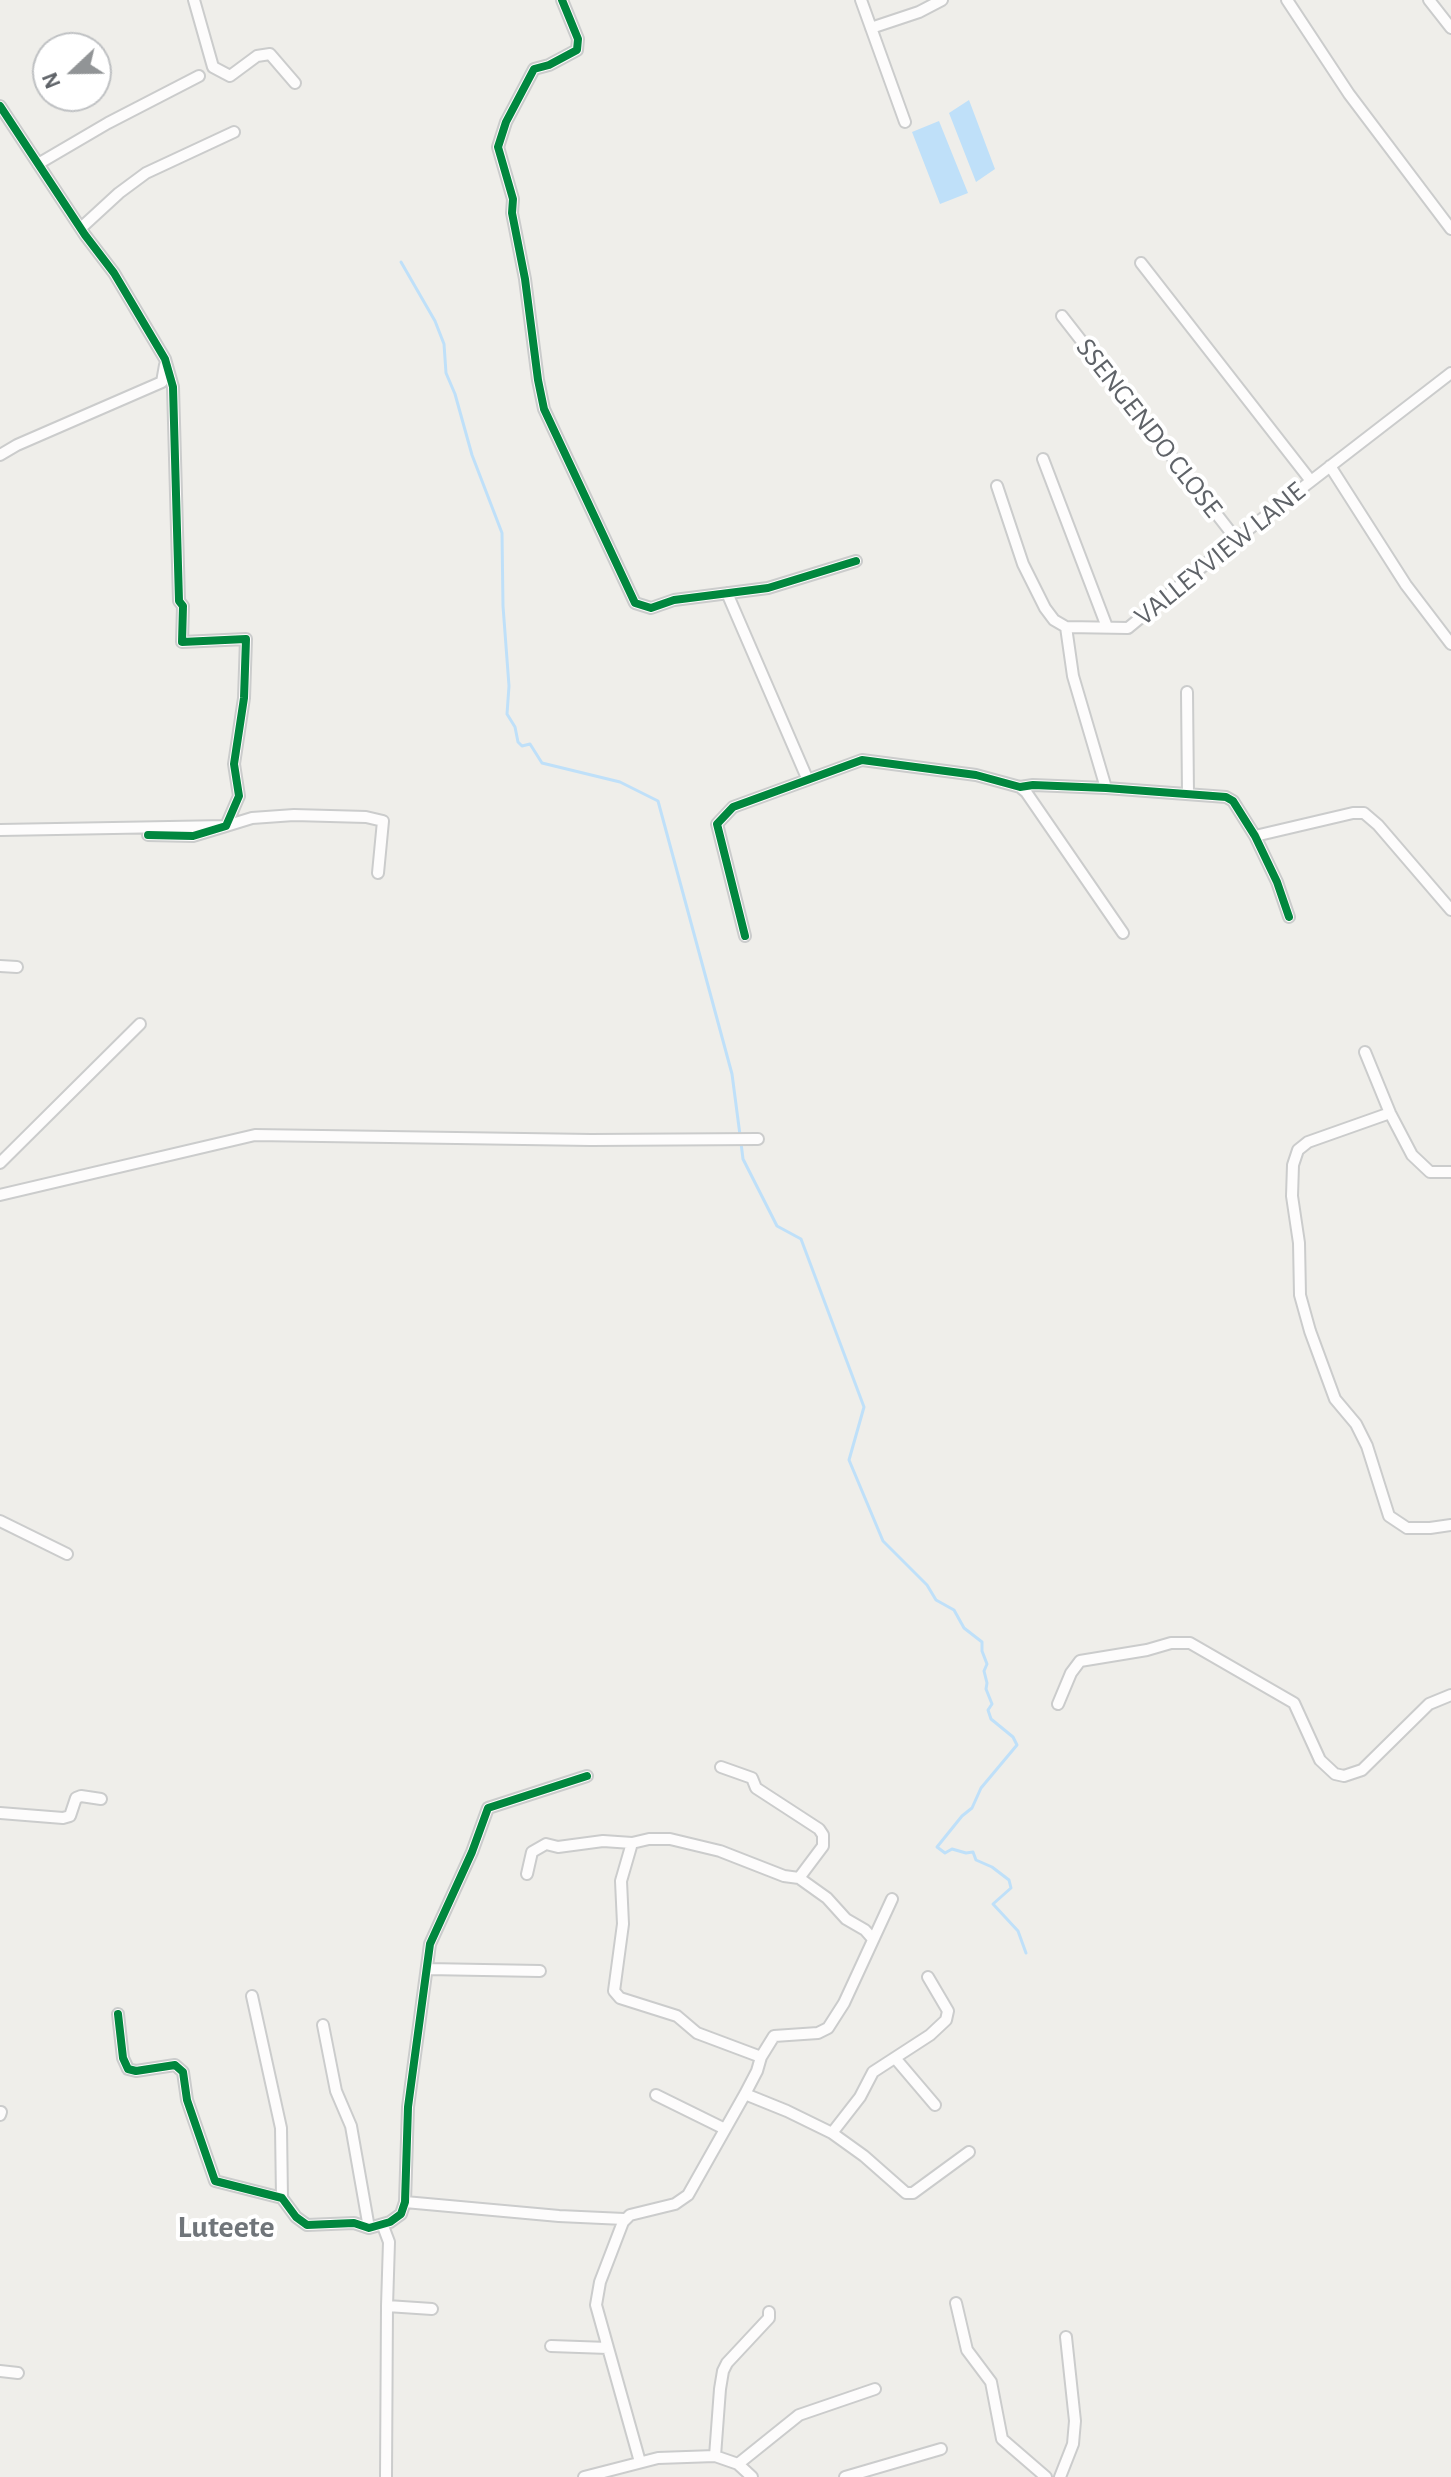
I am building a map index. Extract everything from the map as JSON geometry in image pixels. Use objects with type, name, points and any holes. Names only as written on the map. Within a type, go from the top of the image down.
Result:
[{"type":"street","points":[[194,0],[213,67],[230,76],[257,56],[270,54],[295,83]]},
{"type":"street","points":[[562,0],[578,39],[577,50],[549,65],[534,69],[506,122],[498,147],[513,199],[512,213],[544,409],[635,603],[651,608],[674,600],[768,588],[856,561]]},
{"type":"street","points":[[861,0],[905,122]]},
{"type":"street","points":[[871,28],[919,12],[942,0]]},
{"type":"street","points":[[1287,0],[1349,94],[1451,229]]},
{"type":"street","points":[[1429,0],[1450,25]]},
{"type":"street","points":[[38,164],[108,123],[199,76]]},
{"type":"street","points":[[0,106],[134,304],[165,359],[179,601],[183,606],[182,642],[246,639],[244,698],[234,764],[239,796],[226,826]]},
{"type":"street","points":[[82,227],[146,173],[234,132]]},
{"type":"street","points":[[1141,263],[1311,481]]},
{"type":"street","name":"SSENGENDO CLOSE","points":[[1062,316],[1236,539]]},
{"type":"street","name":"VALLEYVIEW LANE","points":[[1066,627],[1128,628],[1236,539],[1451,373]]},
{"type":"street","points":[[0,455],[17,445],[168,384]]},
{"type":"street","points":[[1043,459],[1107,627]]},
{"type":"street","points":[[1330,466],[1406,585],[1451,644]]},
{"type":"street","points":[[997,486],[1023,564],[1049,615],[1066,627],[1073,676],[1106,788]]},
{"type":"street","points":[[727,593],[807,778]]},
{"type":"street","points":[[1187,692],[1188,794]]},
{"type":"street","points":[[745,936],[717,824],[733,807],[862,760],[976,775],[1020,787],[1106,788],[1226,797],[1233,801],[1255,836],[1277,882],[1289,917]]},
{"type":"street","points":[[1020,787],[1123,933]]},
{"type":"street","points":[[1255,836],[1364,813],[1378,825],[1451,910]]},
{"type":"street","points":[[148,835],[193,836],[252,818],[294,815],[331,814],[383,821],[378,873]]},
{"type":"street","points":[[0,830],[226,826]]},
{"type":"street","points":[[0,966],[17,967]]},
{"type":"street","points":[[0,1163],[140,1024]]},
{"type":"street","points":[[1365,1052],[1390,1113],[1412,1155],[1420,1166],[1430,1172],[1451,1172]]},
{"type":"street","points":[[1390,1113],[1308,1142],[1298,1150],[1293,1165],[1292,1196],[1299,1243],[1300,1295],[1335,1399],[1356,1424],[1367,1446],[1389,1516],[1407,1528],[1451,1525]]},
{"type":"street","points":[[0,1195],[255,1135],[758,1139]]},
{"type":"street","points":[[0,1521],[67,1554]]},
{"type":"street","points":[[1058,1704],[1071,1673],[1080,1661],[1171,1643],[1190,1643],[1294,1703],[1320,1760],[1335,1774],[1344,1776],[1362,1770],[1429,1704],[1451,1695]]},
{"type":"street","points":[[721,1767],[752,1778],[756,1788],[819,1829],[823,1835],[823,1846],[799,1878]]},
{"type":"street","points":[[118,2014],[123,2058],[128,2069],[136,2071],[175,2065],[183,2072],[187,2100],[215,2181],[282,2198],[303,2223],[354,2223],[369,2228],[383,2226],[401,2214],[405,2202],[408,2107],[416,2068],[432,1939],[472,1852],[488,1808],[587,1776]]},
{"type":"street","points":[[0,1813],[63,1818],[70,1816],[76,1798],[101,1799]]},
{"type":"street","points":[[527,1874],[532,1852],[546,1844],[558,1847],[603,1841],[632,1843],[670,1839],[720,1851],[784,1876],[799,1878],[872,1938]]},
{"type":"street","points":[[632,1843],[621,1881],[623,1924],[614,1991],[620,1998],[677,2016],[697,2033],[761,2057]]},
{"type":"street","points":[[640,2462],[599,2319],[596,2298],[624,2219],[675,2204],[688,2195],[774,2036],[818,2033],[828,2028],[844,2003],[892,1899]]},
{"type":"street","points":[[427,1969],[540,1971]]},
{"type":"street","points":[[832,2133],[860,2097],[873,2072],[934,2032],[948,2016],[928,1977]]},
{"type":"street","points":[[252,1996],[281,2128],[282,2198]]},
{"type":"street","points":[[323,2025],[337,2095],[351,2126],[369,2228]]},
{"type":"street","points":[[895,2058],[935,2105]]},
{"type":"street","points":[[745,2094],[832,2133],[910,2194],[969,2152]]},
{"type":"street","points":[[656,2095],[725,2129]]},
{"type":"street","points":[[405,2202],[624,2219]]},
{"type":"street","points":[[383,2226],[389,2242],[386,2477]]},
{"type":"street","points":[[956,2303],[967,2350],[991,2382],[1002,2439],[1046,2477]]},
{"type":"street","points":[[387,2306],[432,2309]]},
{"type":"street","points":[[715,2456],[723,2371],[769,2318],[769,2312]]},
{"type":"street","points":[[1060,2477],[1073,2444],[1075,2421],[1066,2337]]},
{"type":"street","points":[[551,2346],[608,2348]]},
{"type":"street","points":[[0,2371],[18,2373]]},
{"type":"street","points":[[738,2464],[799,2415],[875,2389]]},
{"type":"street","points":[[845,2477],[941,2449]]},
{"type":"street","points":[[586,2477],[674,2456],[715,2456],[738,2464],[752,2477]]},
{"type":"water","points":[[969,100],[995,169],[976,182],[949,113]]},
{"type":"water","points":[[939,121],[968,193],[940,204],[912,132]]},
{"type":"waterway","points":[[401,262],[435,321],[444,344],[446,373],[472,455],[502,533],[509,686],[507,714],[515,727],[518,742],[522,746],[530,744],[542,763],[620,782],[658,801],[732,1074],[740,1135]]},
{"type":"waterway","points":[[741,1143],[743,1159],[777,1226],[801,1239],[864,1407],[849,1460],[883,1541],[927,1585],[936,1600],[954,1610],[964,1628],[982,1642],[987,1664],[984,1671],[986,1689],[992,1704],[988,1710],[991,1719],[1013,1737],[1017,1745],[981,1788],[972,1808],[937,1847],[945,1853],[952,1849],[973,1852],[976,1860],[1009,1880],[1011,1888],[993,1904],[1018,1931],[1026,1953]]},
{"type":"cycle path","points":[[562,0],[578,39],[577,50],[549,65],[534,69],[506,122],[498,147],[513,199],[512,213],[544,409],[635,603],[651,608],[674,600],[768,588],[856,561]]},
{"type":"cycle path","points":[[0,106],[85,235],[114,273],[165,359],[173,387],[182,642],[246,639],[244,698],[234,764],[239,796],[226,826],[193,836],[148,835]]},
{"type":"cycle path","points":[[745,936],[717,824],[733,807],[862,760],[976,775],[1020,787],[1106,788],[1226,797],[1233,801],[1255,836],[1277,882],[1289,917]]},
{"type":"cycle path","points":[[118,2014],[123,2058],[128,2069],[136,2071],[175,2065],[183,2072],[187,2100],[215,2181],[282,2198],[296,2217],[307,2225],[354,2223],[369,2228],[390,2222],[401,2214],[405,2202],[408,2107],[430,1944],[472,1852],[488,1808],[587,1776]]},
{"type":"district","name":"Luteete","points":[[226,2227]]}]
